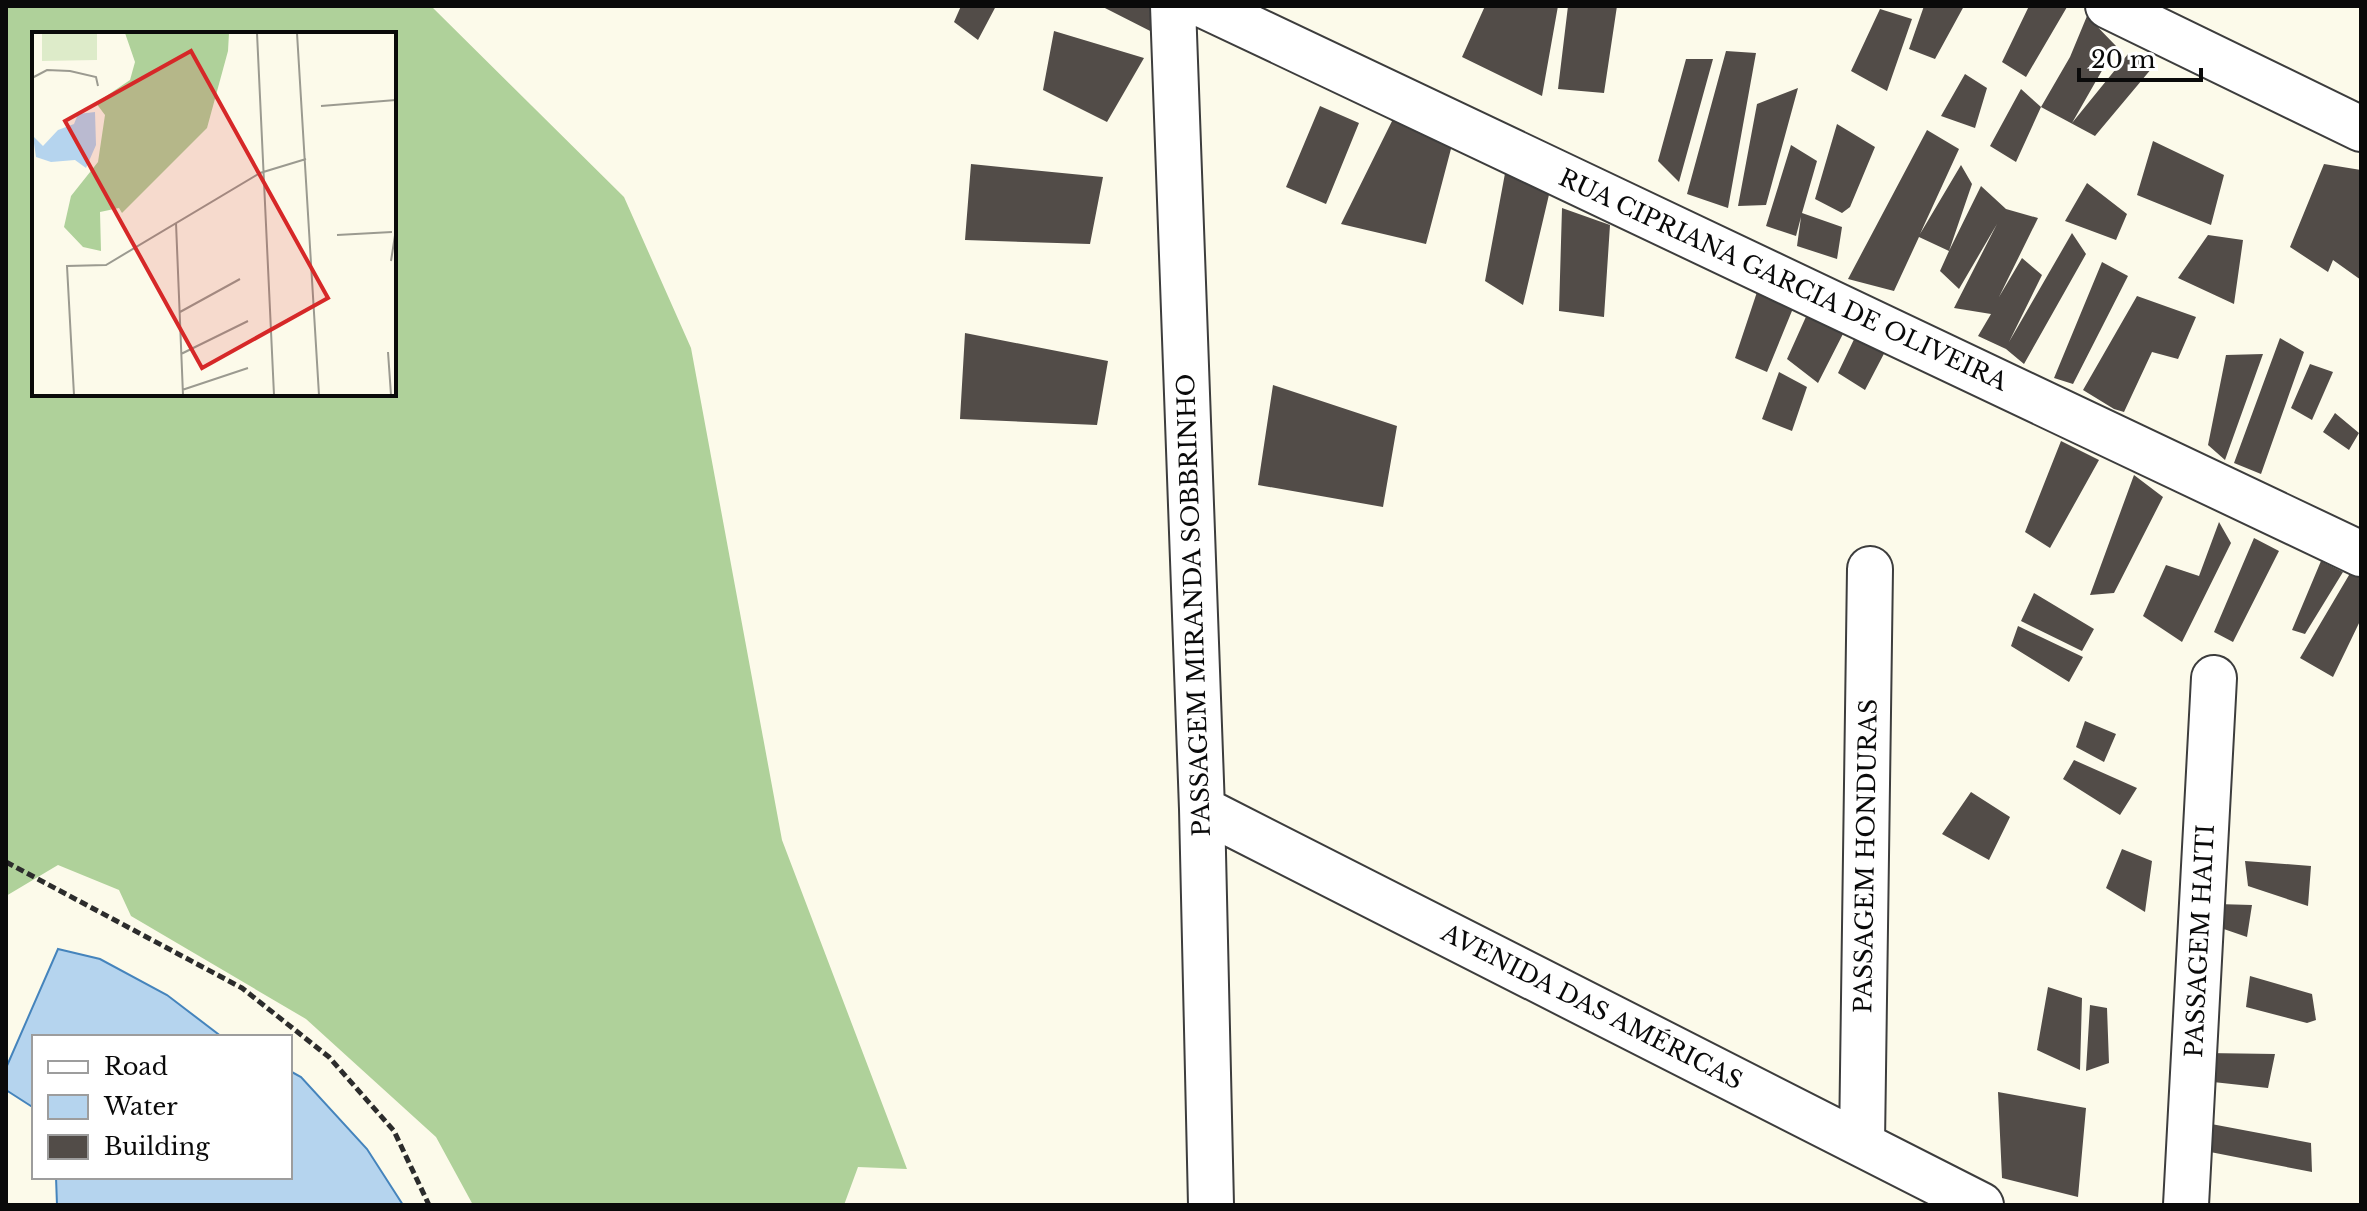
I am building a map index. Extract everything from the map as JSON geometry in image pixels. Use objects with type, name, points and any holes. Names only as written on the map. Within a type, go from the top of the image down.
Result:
[{"type":"street","name":"PASSAGEM MIRANDA SOBBRINHO","points":[[1173,6],[1202,809],[1211,1205]]},
{"type":"street","name":"RUA CIPRIANA GARCIA DE OLIVEIRA","points":[[1205,6],[2361,554]]},
{"type":"street","points":[[2108,6],[2361,129]]},
{"type":"street","name":"PASSAGEM HONDURAS","points":[[1862,1143],[1870,569]]},
{"type":"street","name":"PASSAGEM HAITI","points":[[2186,1205],[2214,678]]},
{"type":"street","name":"AVENIDA DAS AMÉRICAS","points":[[1202,809],[1981,1205]]},
{"type":"path","points":[[6,862],[242,988],[329,1057],[394,1131],[429,1205]]},
{"type":"green space","points":[[6,6],[431,6],[624,197],[691,348],[782,840],[907,1169],[858,1167],[844,1205],[473,1205],[436,1137],[306,1019],[131,916],[119,890],[58,865],[6,896]]},
{"type":"water","points":[[58,949],[100,959],[167,995],[219,1035],[32,1035],[32,1107],[6,1090],[6,1068]]},
{"type":"water","points":[[292,1072],[301,1077],[367,1149],[403,1205],[57,1205],[56,1179],[292,1179]]},
{"type":"building","points":[[961,6],[996,6],[978,40],[954,22]]},
{"type":"building","points":[[1101,6],[1164,6],[1162,37]]},
{"type":"building","points":[[1485,6],[1558,6],[1542,96],[1462,57]]},
{"type":"building","points":[[1568,6],[1617,6],[1604,93],[1558,89]]},
{"type":"building","points":[[1924,6],[1964,6],[1935,59],[1909,49]]},
{"type":"building","points":[[2029,6],[2067,7],[2026,77],[2002,62]]},
{"type":"building","points":[[1880,9],[1912,19],[1887,91],[1851,71]]},
{"type":"building","points":[[2087,16],[2116,46],[2072,123],[2128,54],[2152,68],[2095,136],[2041,107],[2070,57]]},
{"type":"building","points":[[1054,31],[1144,58],[1107,122],[1043,90]]},
{"type":"building","points":[[1726,51],[1756,53],[1728,208],[1687,194]]},
{"type":"building","points":[[1686,59],[1713,59],[1679,182],[1658,161]]},
{"type":"building","points":[[1965,74],[1987,88],[1975,128],[1941,116]]},
{"type":"building","points":[[1798,88],[1766,205],[1738,206],[1757,104]]},
{"type":"building","points":[[2021,89],[2041,107],[2016,162],[1990,146]]},
{"type":"building","points":[[1320,106],[1359,123],[1326,204],[1286,187]]},
{"type":"building","points":[[1395,115],[1452,145],[1426,244],[1341,224]]},
{"type":"building","points":[[1837,124],[1875,147],[1850,207],[1842,213],[1815,199]]},
{"type":"building","points":[[1927,130],[1959,149],[1920,234],[1961,165],[1972,184],[1949,251],[1919,237],[1894,291],[1848,279]]},
{"type":"building","points":[[2153,141],[2224,175],[2211,225],[2137,195]]},
{"type":"building","points":[[1791,145],[1817,161],[1802,213],[1842,227],[1837,259],[1797,246],[1801,217],[1796,236],[1766,226]]},
{"type":"building","points":[[971,164],[1103,177],[1090,244],[965,240]]},
{"type":"building","points":[[2324,164],[2361,170],[2361,280],[2333,260],[2328,272],[2290,247]]},
{"type":"building","points":[[1506,168],[1552,182],[1523,305],[1485,281]]},
{"type":"building","points":[[2087,183],[2127,214],[2116,240],[2065,221]]},
{"type":"building","points":[[1981,186],[2006,209],[2038,218],[1999,297],[2022,258],[2042,275],[2009,342],[2072,233],[2086,254],[2024,364],[2006,349],[1978,336],[1991,314],[1954,308],[1997,224],[1959,289],[1940,271]]},
{"type":"building","points":[[1562,208],[1610,225],[1604,317],[1559,311]]},
{"type":"building","points":[[2208,235],[2243,240],[2234,304],[2178,278]]},
{"type":"building","points":[[2102,262],[2128,276],[2073,384],[2054,378]]},
{"type":"building","points":[[1757,292],[1794,306],[1767,372],[1735,358]]},
{"type":"building","points":[[2137,296],[2196,317],[2178,359],[2152,352],[2124,412],[2083,390]]},
{"type":"building","points":[[1809,310],[1846,328],[1818,383],[1787,359]]},
{"type":"building","points":[[965,333],[1108,361],[1097,425],[960,419]]},
{"type":"building","points":[[1857,333],[1888,346],[1865,390],[1838,373]]},
{"type":"building","points":[[2280,338],[2304,352],[2261,474],[2234,463]]},
{"type":"building","points":[[2263,354],[2225,460],[2208,445],[2226,355]]},
{"type":"building","points":[[2310,364],[2333,372],[2312,420],[2291,408]]},
{"type":"building","points":[[1779,372],[1807,387],[1792,431],[1762,419]]},
{"type":"building","points":[[1273,385],[1397,426],[1383,507],[1258,485]]},
{"type":"building","points":[[2335,413],[2359,433],[2349,450],[2323,432]]},
{"type":"building","points":[[2061,441],[2099,460],[2050,548],[2025,532]]},
{"type":"building","points":[[2134,475],[2163,497],[2114,593],[2090,595]]},
{"type":"building","points":[[2219,522],[2231,543],[2182,642],[2143,616],[2166,565],[2199,576]]},
{"type":"building","points":[[2254,538],[2279,551],[2233,642],[2214,632]]},
{"type":"building","points":[[2321,561],[2343,572],[2305,634],[2292,630]]},
{"type":"building","points":[[2352,570],[2361,576],[2361,619],[2333,677],[2300,658]]},
{"type":"building","points":[[2034,593],[2094,629],[2082,651],[2021,621]]},
{"type":"building","points":[[2018,626],[2083,657],[2069,682],[2011,646]]},
{"type":"building","points":[[2085,721],[2116,734],[2104,762],[2076,747]]},
{"type":"building","points":[[2074,760],[2137,788],[2120,815],[2063,779]]},
{"type":"building","points":[[1971,792],[2010,817],[1989,860],[1942,834]]},
{"type":"building","points":[[2122,849],[2152,861],[2145,912],[2106,888]]},
{"type":"building","points":[[2245,861],[2311,866],[2308,906],[2248,886]]},
{"type":"building","points":[[2217,904],[2252,905],[2247,937],[2215,926]]},
{"type":"building","points":[[2250,976],[2312,994],[2316,1020],[2307,1023],[2246,1007]]},
{"type":"building","points":[[2048,987],[2082,998],[2080,1070],[2037,1050]]},
{"type":"building","points":[[2090,1005],[2107,1008],[2109,1063],[2086,1071]]},
{"type":"building","points":[[2206,1053],[2275,1054],[2268,1088],[2204,1081]]},
{"type":"building","points":[[1998,1092],[2086,1108],[2078,1197],[2002,1178]]},
{"type":"building","points":[[2206,1123],[2311,1143],[2312,1172],[2200,1150]]}]
